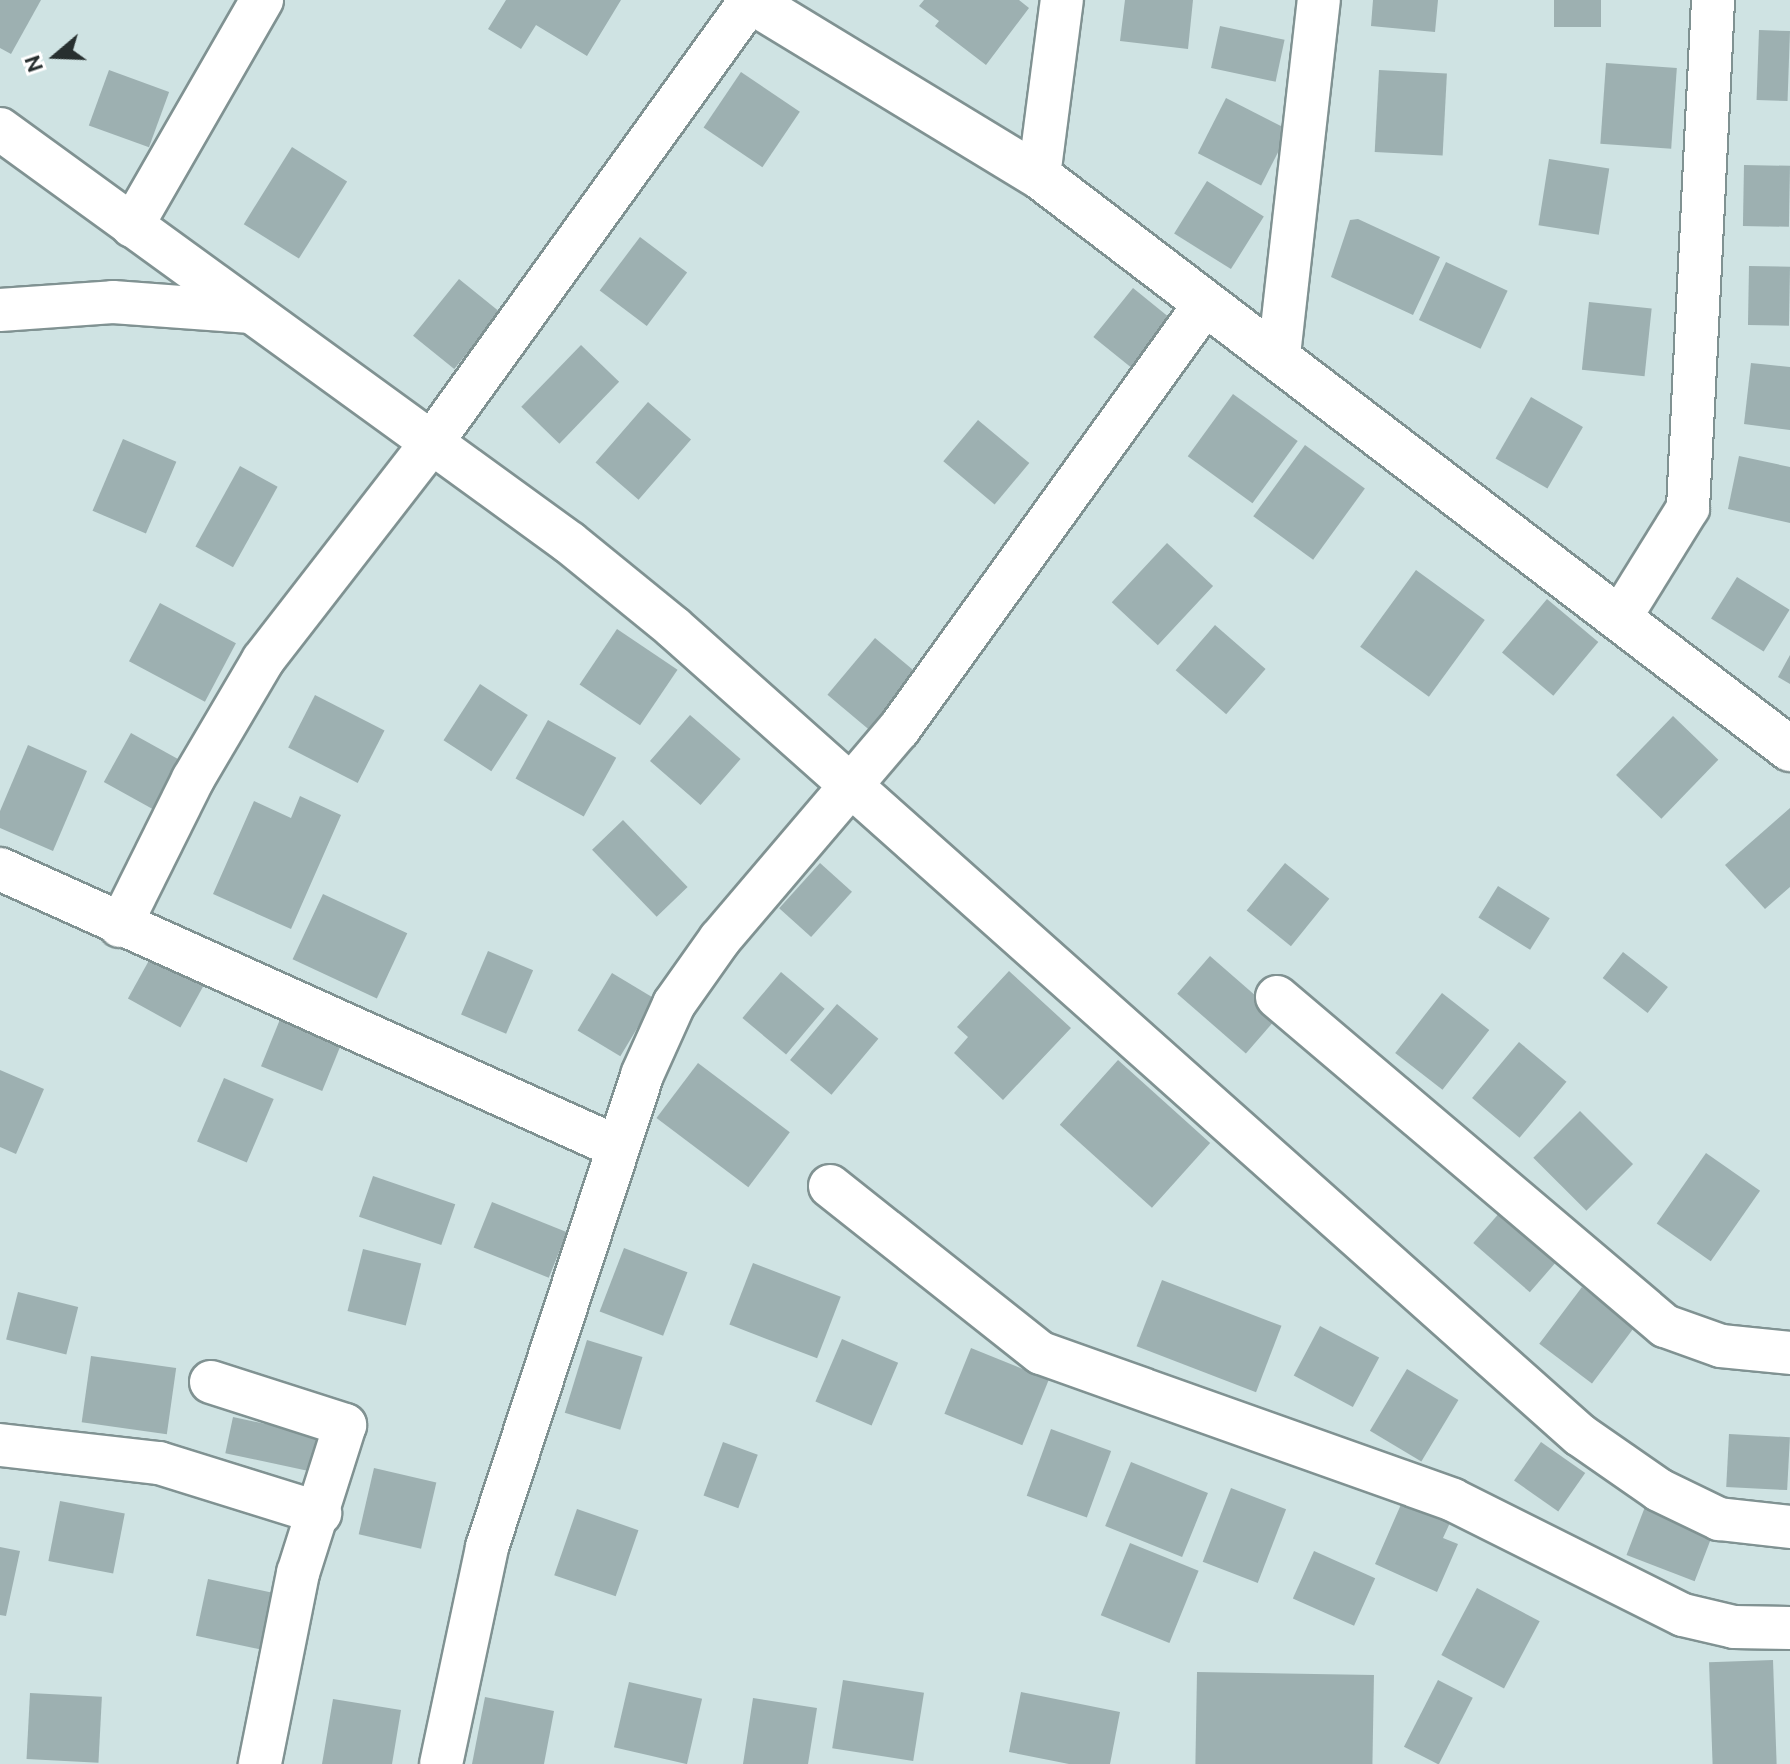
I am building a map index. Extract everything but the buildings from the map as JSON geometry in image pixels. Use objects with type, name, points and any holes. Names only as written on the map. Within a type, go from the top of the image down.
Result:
[{"type":"street","points":[[132,226],[262,0]]},
{"type":"street","points":[[120,926],[193,779],[263,660],[430,445],[750,0],[1039,176],[1205,304],[1279,355],[1790,749]]},
{"type":"street","points":[[1039,176],[1062,0]]},
{"type":"street","points":[[1279,355],[1319,0]]},
{"type":"street","points":[[1621,616],[1688,508],[1713,0]]},
{"type":"street","points":[[0,129],[593,562],[851,786],[1580,1435],[1659,1490],[1719,1519],[1790,1527]]},
{"type":"street","points":[[0,310],[113,302],[248,312]]},
{"type":"street","points":[[441,1764],[487,1547],[617,1147],[674,1004],[720,939],[899,729],[1205,304]]},
{"type":"street","points":[[0,869],[120,926],[617,1147]]},
{"type":"street","points":[[1277,997],[1665,1326],[1721,1346],[1790,1353]]},
{"type":"street","points":[[830,1186],[1041,1353],[1453,1500],[1683,1615],[1734,1627],[1790,1628]]},
{"type":"street","points":[[211,1382],[345,1425],[320,1513],[298,1573],[260,1764]]},
{"type":"street","points":[[0,1445],[159,1463],[320,1513]]}]
